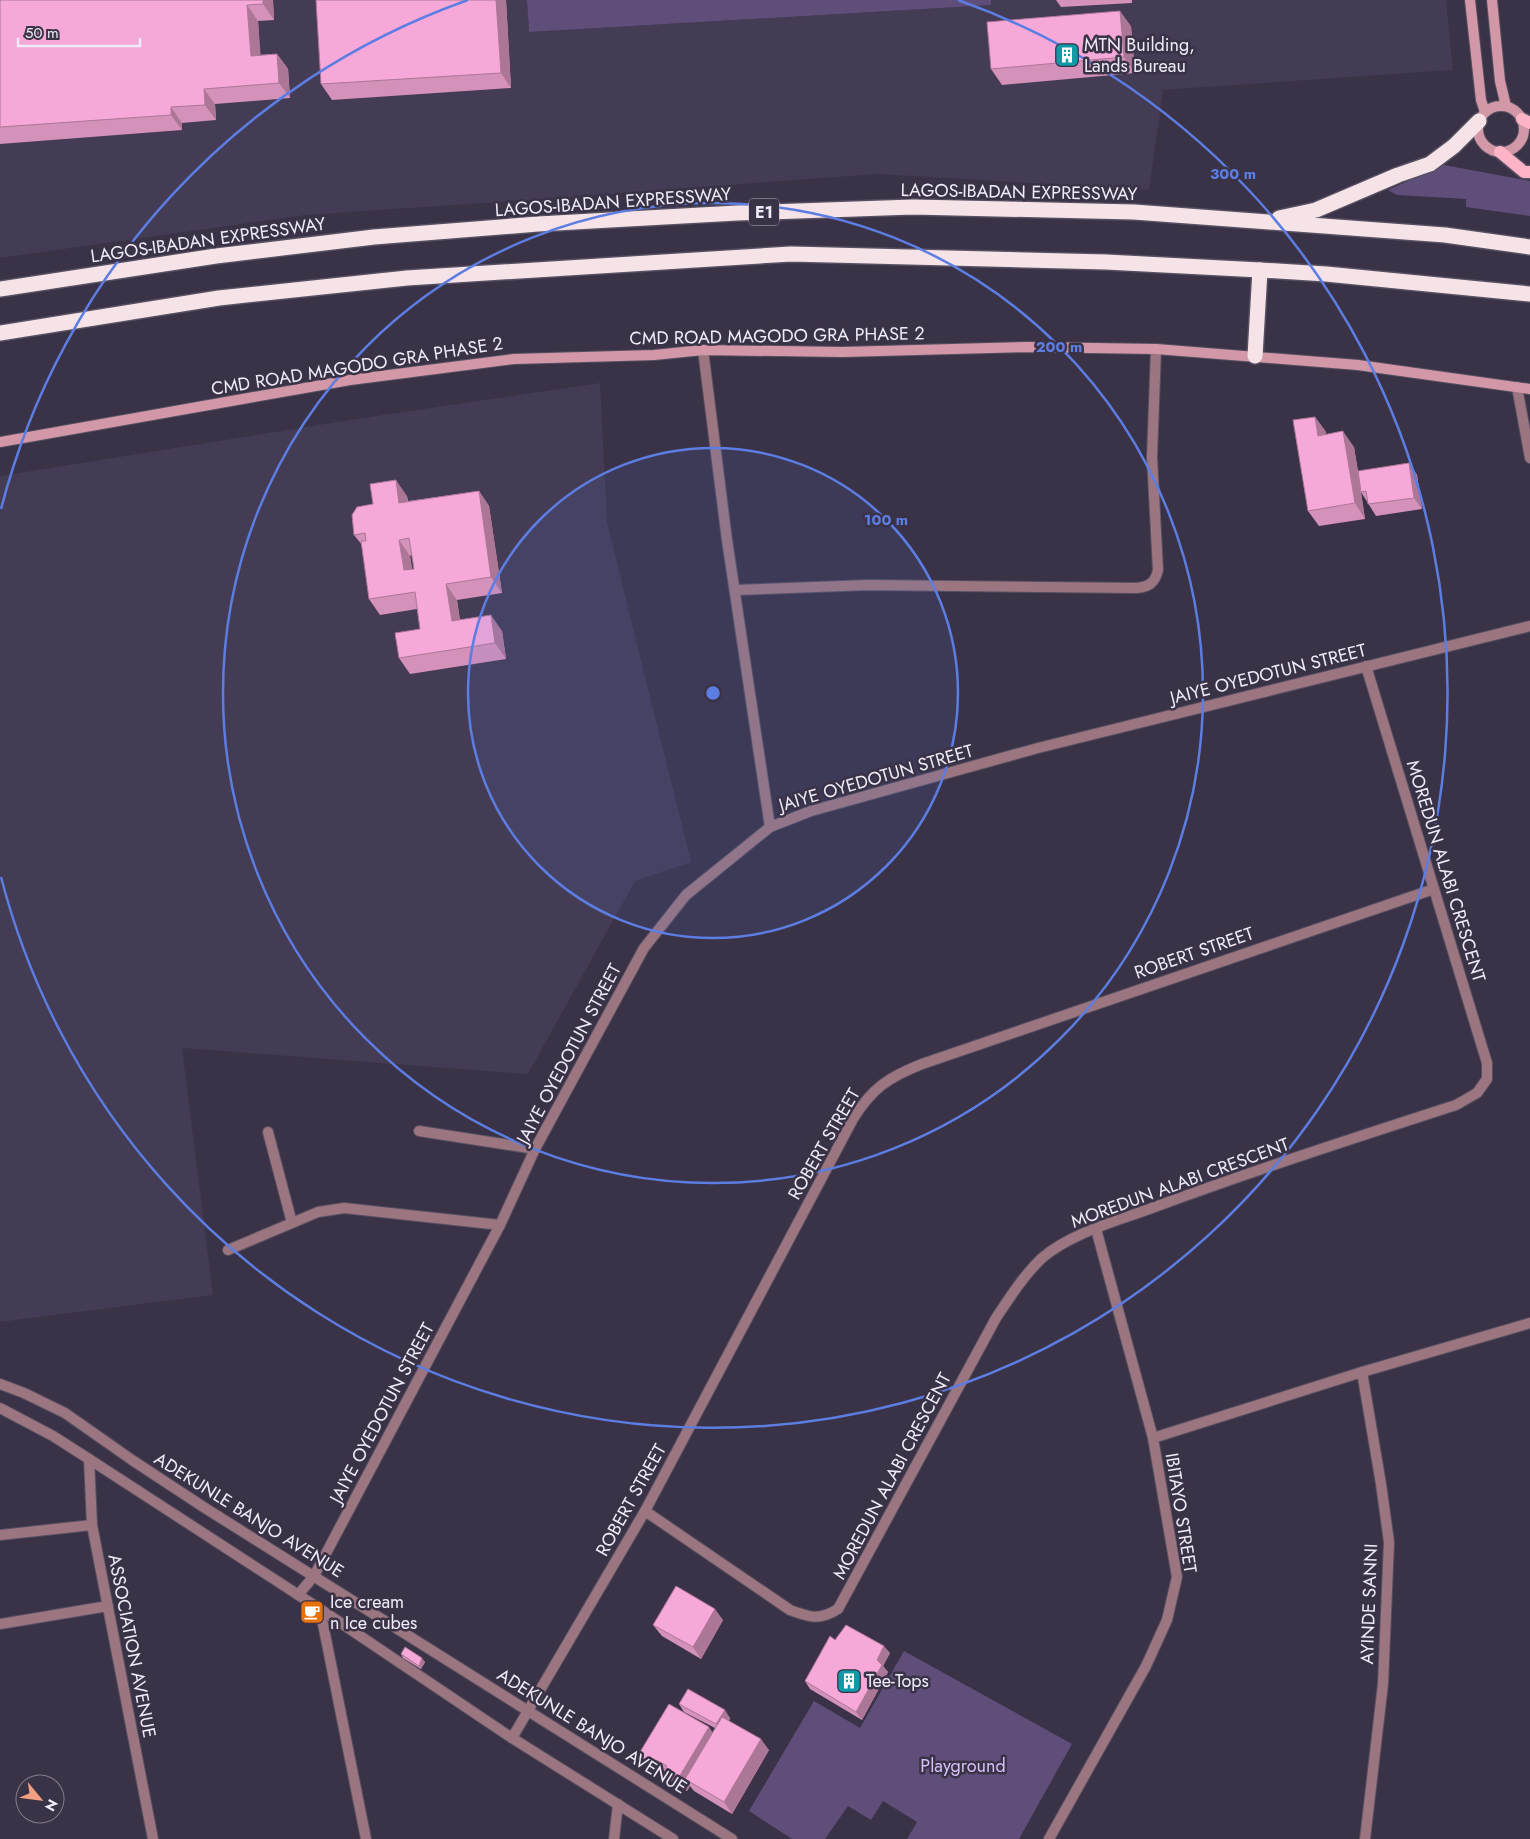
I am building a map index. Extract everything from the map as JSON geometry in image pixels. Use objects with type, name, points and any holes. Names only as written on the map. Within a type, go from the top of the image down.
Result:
[{"type":"highway","points":[[1257,222],[1316,210],[1398,175],[1430,164],[1454,146],[1482,117]]},
{"type":"highway","name":"LAGOS-IBADAN EXPRESSWAY","points":[[0,289],[216,256],[374,237],[538,224],[727,213],[923,208],[1134,212],[1257,222],[1352,227],[1530,247]]},
{"type":"highway","points":[[0,333],[219,298],[407,278],[791,254],[1106,262],[1260,270],[1394,280],[1530,294]]},
{"type":"highway","points":[[1255,356],[1260,270]]},
{"type":"main road","points":[[1500,152],[1524,172],[1530,172]]},
{"type":"street","points":[[1470,0],[1481,100],[1482,117],[1478,130],[1480,138],[1484,146],[1500,152],[1515,148],[1520,142],[1526,121],[1506,106],[1498,106],[1482,117]]},
{"type":"street","points":[[1492,0],[1500,81],[1506,106]]},
{"type":"street","name":"CMD ROAD MAGODO GRA PHASE 2","points":[[0,442],[350,380],[514,359],[654,355],[703,350],[842,352],[1028,348],[1156,349],[1358,364],[1530,389]]},
{"type":"street","points":[[735,590],[869,585],[1136,588],[1151,584],[1156,578],[1158,570],[1152,457],[1156,349]]},
{"type":"street","points":[[703,350],[727,540],[770,827]]},
{"type":"street","points":[[1517,387],[1530,458]]},
{"type":"street","name":"JAIYE OYEDOTUN STREET","points":[[298,1595],[314,1576],[500,1225],[535,1149],[644,948],[686,895],[770,827],[811,811],[1038,748],[1530,626]]},
{"type":"street","name":"MOREDUN ALABI CRESCENT","points":[[645,1511],[790,1610],[808,1616],[827,1616],[838,1609],[996,1318],[1020,1282],[1042,1258],[1065,1243],[1096,1229],[1204,1188],[1456,1105],[1477,1093],[1487,1079],[1486,1064],[1366,666]]},
{"type":"street","name":"ROBERT STREET","points":[[512,1738],[645,1511],[853,1119],[873,1091],[900,1072],[922,1064],[1434,889]]},
{"type":"street","points":[[419,1131],[535,1149]]},
{"type":"street","points":[[268,1132],[292,1223]]},
{"type":"street","points":[[228,1250],[318,1212],[344,1208],[500,1225]]},
{"type":"street","name":"IBITAYO STREET","points":[[1049,1839],[1146,1666],[1168,1620],[1177,1577],[1153,1438],[1096,1229]]},
{"type":"street","points":[[1153,1438],[1362,1372],[1530,1323]]},
{"type":"street","name":"AYINDE SANNI","points":[[1362,1372],[1389,1542],[1383,1684],[1365,1839]]},
{"type":"street","name":"ADEKUNLE BANJO AVENUE","points":[[0,1384],[24,1393],[65,1413],[197,1503],[732,1839]]},
{"type":"street","points":[[0,1408],[53,1436],[89,1459],[320,1609],[512,1738],[674,1839]]},
{"type":"street","name":"ASSOCIATION AVENUE","points":[[89,1459],[92,1525],[153,1839]]},
{"type":"street","points":[[0,1535],[92,1525]]},
{"type":"street","points":[[0,1624],[108,1606]]},
{"type":"street","points":[[320,1609],[366,1839]]},
{"type":"street","points":[[614,1839],[618,1804]]},
{"type":"shaded area","points":[[0,0],[527,0],[529,32],[991,5],[991,0],[1446,0],[1453,70],[1163,90],[1149,190],[877,174],[306,215],[0,258]]},
{"type":"shaded area","points":[[600,383],[607,523],[691,862],[635,881],[528,1074],[182,1048],[213,1295],[0,1322],[0,476],[356,419]]},
{"type":"green space","points":[[527,0],[991,0],[991,5],[529,32]]},
{"type":"green space","points":[[1444,165],[1530,181],[1530,216],[1466,207],[1466,199],[1397,195],[1388,190]]},
{"type":"green space","name":"Playground","points":[[904,1651],[1072,1744],[1019,1839],[907,1839],[917,1822],[883,1801],[871,1820],[848,1806],[825,1839],[792,1839],[749,1811],[814,1701],[860,1728]]},
{"type":"building","points":[[0,0],[263,0],[263,4],[247,5],[251,56],[277,54],[279,83],[204,89],[205,105],[171,107],[171,115],[0,127]]},
{"type":"building","points":[[316,0],[496,0],[501,73],[321,84]]},
{"type":"building","points":[[1120,11],[1124,57],[991,69],[987,22]]},
{"type":"building","points":[[1315,417],[1318,436],[1343,431],[1355,503],[1308,511],[1293,420]]},
{"type":"building","points":[[1409,463],[1414,498],[1368,504],[1366,491],[1361,492],[1358,471]]},
{"type":"building","points":[[396,480],[399,503],[479,491],[491,577],[446,584],[452,621],[491,615],[495,643],[399,658],[395,633],[420,629],[415,592],[369,599],[361,541],[366,541],[365,533],[354,535],[352,515],[357,507],[373,504],[370,484]],"holes":[[[409,538],[414,569],[404,570],[399,540]]]},
{"type":"building","points":[[676,1586],[715,1609],[693,1647],[653,1625]]},
{"type":"building","name":"Tee-Tops","points":[[846,1625],[884,1646],[877,1660],[882,1665],[856,1712],[805,1681],[830,1636],[835,1640]]},
{"type":"building","points":[[405,1647],[422,1658],[419,1666],[401,1654]]},
{"type":"building","points":[[688,1689],[725,1710],[716,1724],[679,1704]]},
{"type":"building","points":[[669,1704],[709,1727],[678,1779],[664,1770],[667,1766],[656,1760],[653,1765],[640,1757],[642,1754],[640,1752]]},
{"type":"building","points":[[722,1717],[761,1739],[724,1802],[685,1779]]},
{"type":"place","name":"MTN Building, Lands Bureau","points":[[1067,55]]},
{"type":"place","name":"Ice cream n Ice cubes","points":[[312,1612]]},
{"type":"place","name":"Tee-Tops","points":[[849,1681]]}]
